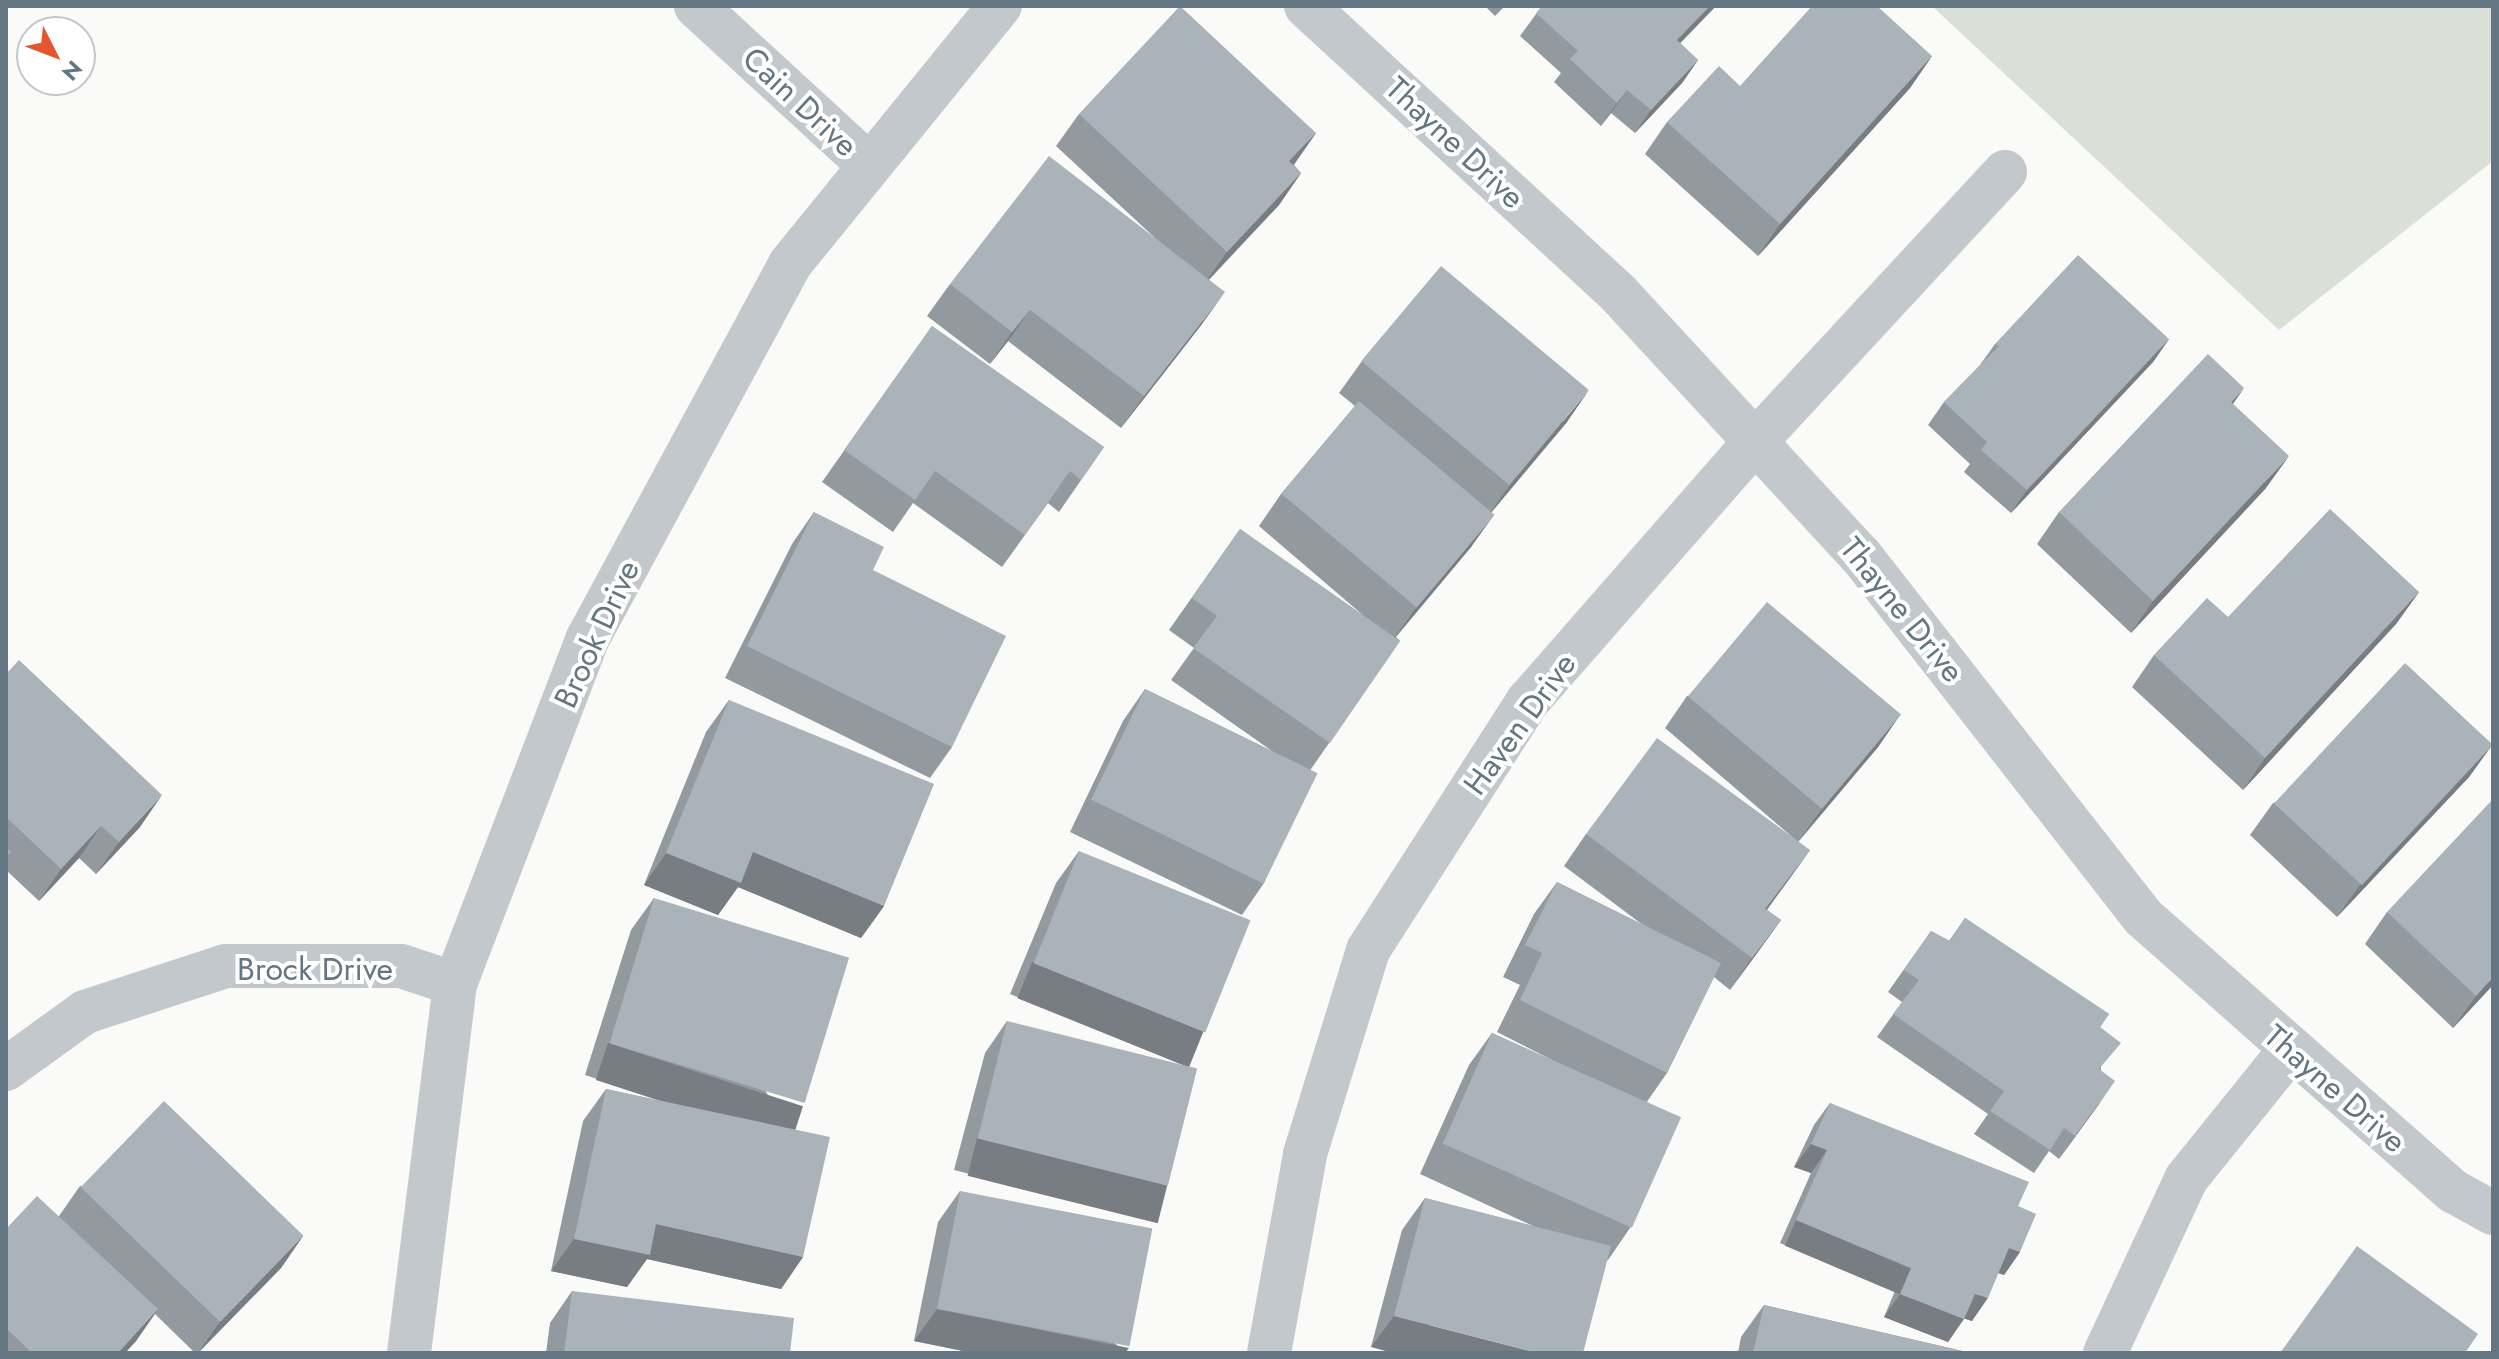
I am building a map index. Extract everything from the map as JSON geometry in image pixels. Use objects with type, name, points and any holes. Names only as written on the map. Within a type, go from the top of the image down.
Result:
[{"type":"street","name":"Cain Drive","points":[[696,6],[869,165]]},
{"type":"street","name":"Brook Drive","points":[[409,1353],[455,984],[588,638],[790,264],[1000,6]]},
{"type":"street","name":"Thayne Drive","points":[[1306,6],[1618,293],[1861,556],[2143,917],[2453,1191],[2493,1213]]},
{"type":"street","name":"Haven Drive","points":[[1269,1353],[1305,1154],[1368,950],[1528,701],[1755,442],[2005,172]]},
{"type":"street","name":"Brock Drive","points":[[6,1069],[85,1012],[226,966],[401,966],[455,984]]},
{"type":"street","points":[[2105,1353],[2186,1179],[2290,1050]]},
{"type":"shaded area","points":[[1932,6],[2493,6],[2493,161],[2279,330]]},
{"type":"building","points":[[1180,6],[1316,133],[1289,161],[1301,173],[1227,252],[1079,114]]},
{"type":"building","points":[[1542,6],[1710,6],[1677,40],[1698,60],[1651,110],[1627,90],[1617,103],[1570,59],[1578,51],[1536,13]]},
{"type":"building","points":[[1812,6],[1877,6],[1932,56],[1780,224],[1667,122],[1719,66],[1740,86]]},
{"type":"building","points":[[1049,156],[1225,292],[1144,396],[1030,310],[1012,332],[950,284]]},
{"type":"building","points":[[2078,255],[2169,339],[2027,490],[1981,450],[1987,442],[1944,402],[1999,346],[1995,344]]},
{"type":"building","points":[[1441,266],[1589,390],[1509,485],[1361,361]]},
{"type":"building","points":[[932,326],[1104,447],[1081,480],[1070,471],[1025,535],[935,471],[915,500],[844,450]]},
{"type":"building","points":[[2208,354],[2244,388],[2231,402],[2289,456],[2153,601],[2059,512]]},
{"type":"building","points":[[1359,401],[1495,515],[1417,607],[1281,494]]},
{"type":"building","points":[[2330,509],[2419,592],[2265,758],[2154,655],[2207,598],[2228,617]]},
{"type":"building","points":[[814,512],[884,547],[873,570],[1006,636],[952,747],[747,646]]},
{"type":"building","points":[[1240,529],[1400,641],[1330,743],[1193,648],[1217,616],[1192,598]]},
{"type":"building","points":[[1767,602],[1901,714],[1822,809],[1688,696]]},
{"type":"building","points":[[19,660],[162,795],[119,842],[101,826],[61,869],[6,817],[6,674]]},
{"type":"building","points":[[2405,663],[2493,745],[2362,885],[2274,803]]},
{"type":"building","points":[[1145,689],[1318,773],[1264,884],[1091,800]]},
{"type":"building","points":[[729,700],[934,784],[884,906],[753,852],[741,883],[666,853]]},
{"type":"building","points":[[1657,738],[1810,850],[1765,909],[1781,920],[1752,958],[1586,834]]},
{"type":"building","points":[[2493,799],[2493,977],[2476,996],[2387,912]]},
{"type":"building","points":[[1079,851],[1251,920],[1205,1032],[1034,963]]},
{"type":"building","points":[[1557,882],[1721,963],[1667,1073],[1520,1000],[1542,953],[1525,945]]},
{"type":"building","points":[[654,898],[849,958],[805,1103],[610,1043]]},
{"type":"building","points":[[1965,918],[2109,1014],[2100,1027],[2121,1043],[2099,1069],[2115,1081],[2075,1136],[2064,1128],[2050,1150],[1990,1111],[2004,1091],[1893,1014],[1919,980],[1904,970],[1931,931],[1950,941]]},
{"type":"building","points":[[1007,1021],[1197,1068],[1168,1186],[978,1138]]},
{"type":"building","points":[[1492,1033],[1681,1117],[1632,1228],[1443,1144]]},
{"type":"building","points":[[606,1089],[830,1137],[803,1257],[656,1224],[650,1255],[574,1239]]},
{"type":"building","points":[[164,1101],[304,1236],[220,1322],[81,1187]]},
{"type":"building","points":[[1830,1103],[2029,1182],[2018,1206],[2036,1214],[2020,1252],[2009,1248],[1988,1298],[1975,1294],[1964,1319],[1900,1294],[1911,1268],[1796,1220],[1827,1150],[1811,1144]]},
{"type":"building","points":[[960,1191],[1152,1228],[1130,1346],[937,1309]]},
{"type":"building","points":[[37,1196],[158,1309],[118,1353],[32,1353],[6,1328],[6,1229]]},
{"type":"building","points":[[1425,1198],[1611,1246],[1583,1353],[1538,1353],[1394,1316]]},
{"type":"building","points":[[2357,1246],[2478,1334],[2465,1353],[2280,1353]]},
{"type":"building","points":[[572,1291],[794,1318],[790,1353],[564,1353]]},
{"type":"building","points":[[1764,1305],[1971,1353],[1753,1353]]}]
